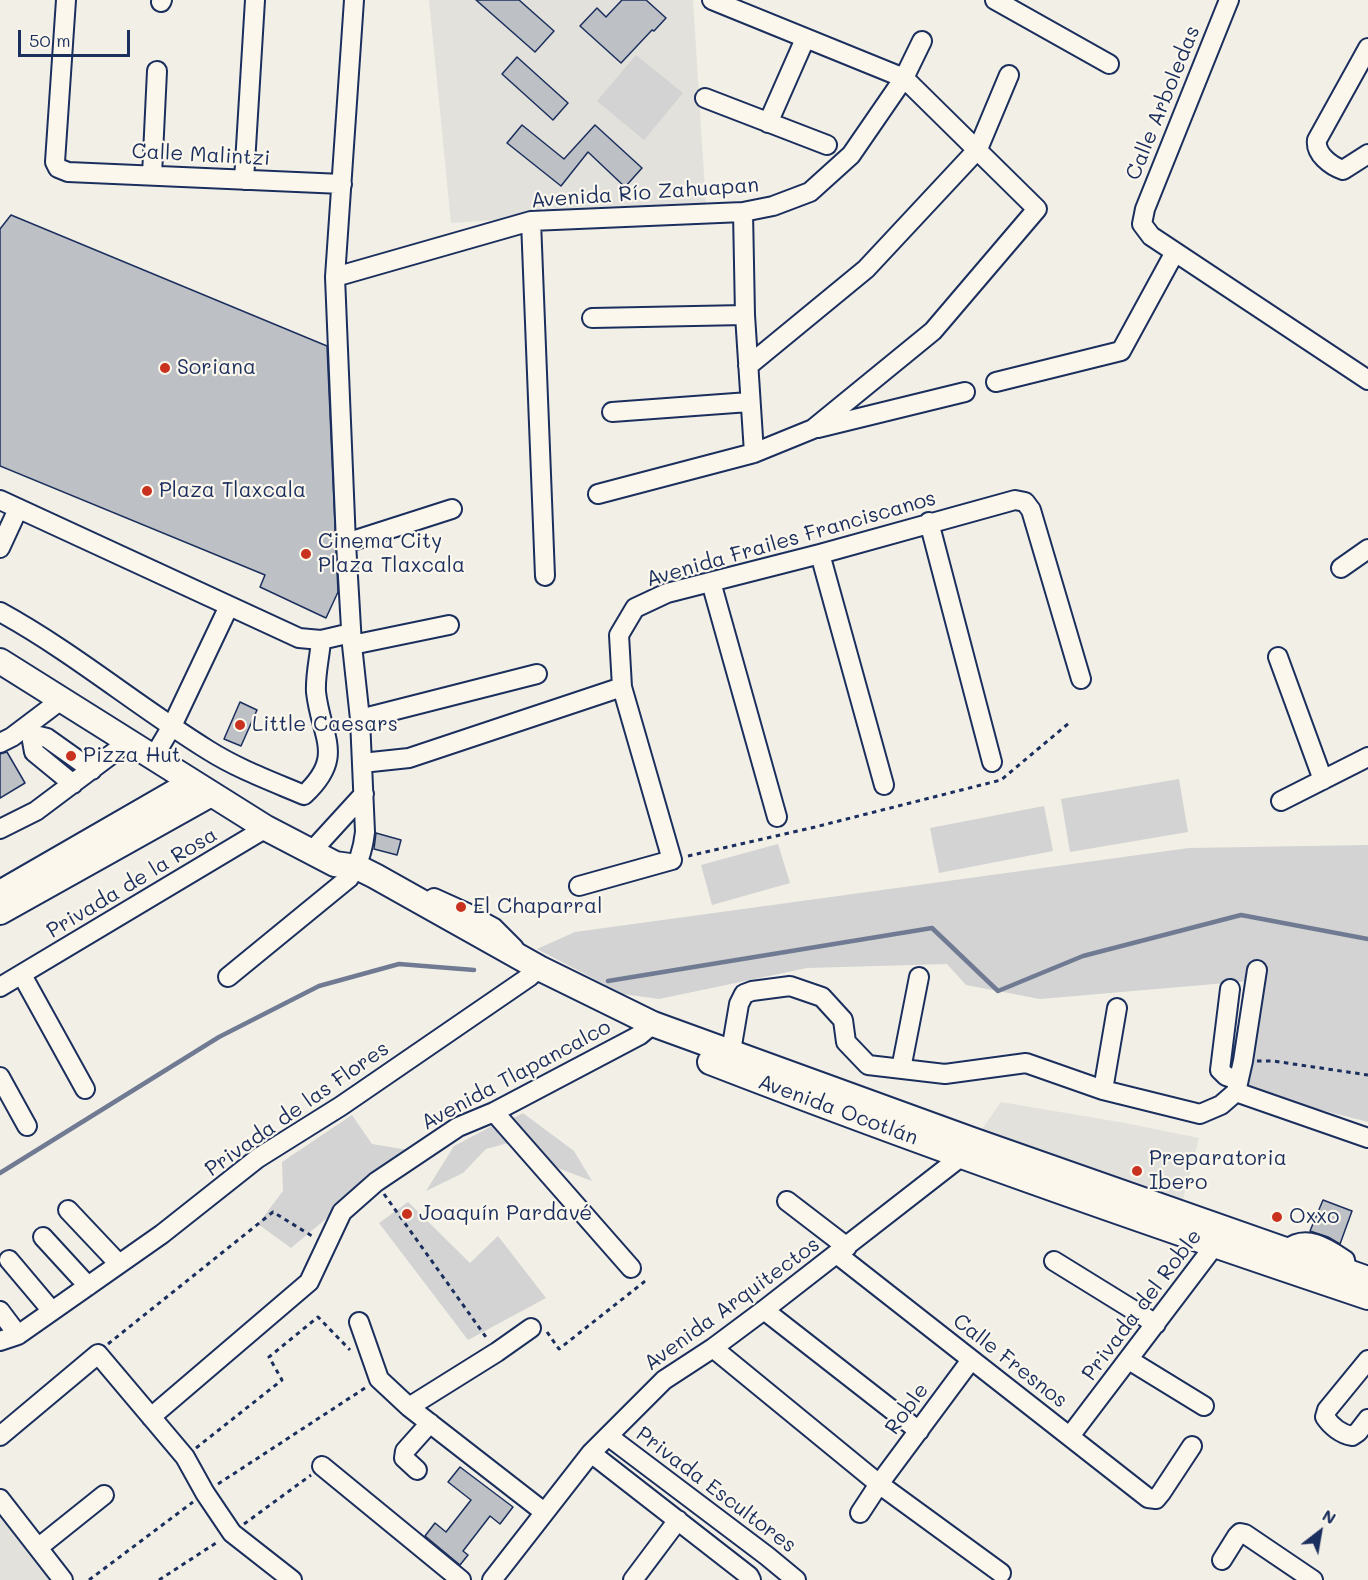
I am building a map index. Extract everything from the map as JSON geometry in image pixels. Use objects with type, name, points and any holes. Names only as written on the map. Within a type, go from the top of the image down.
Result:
[{"type":"main road","name":"Avenida Ocotlán","points":[[0,661],[266,828],[347,870],[405,892],[530,968]]},
{"type":"main road","points":[[0,893],[201,788]]},
{"type":"main road","points":[[0,912],[201,788]]},
{"type":"main road","name":"Avenida Ocotlán","points":[[347,870],[369,891],[530,968],[647,1030],[967,1148],[1221,1237],[1368,1297]]},
{"type":"main road","name":"Avenida Ocotlán","points":[[1221,1237],[1286,1250],[1358,1275]]},
{"type":"street","name":"Calle Malintzi","points":[[66,0],[55,162],[58,168],[68,172],[342,184]]},
{"type":"street","points":[[244,180],[255,0]]},
{"type":"street","points":[[228,977],[347,870],[363,849],[364,794],[346,543],[334,278],[354,0]]},
{"type":"street","points":[[712,0],[904,78],[1037,209],[933,331],[813,429]]},
{"type":"street","points":[[995,0],[1109,64]]},
{"type":"street","name":"Calle Arboledas","points":[[1175,252],[1150,236],[1142,224],[1145,209],[1229,0]]},
{"type":"street","points":[[768,123],[804,39]]},
{"type":"street","name":"Avenida Río Zahuapan","points":[[334,278],[531,221],[743,212],[773,206],[810,192],[851,155],[904,78],[922,41]]},
{"type":"street","points":[[1368,48],[1317,140],[1316,147],[1336,167],[1343,170],[1368,154]]},
{"type":"street","points":[[152,175],[157,71]]},
{"type":"street","points":[[748,366],[866,269],[978,149],[1009,75]]},
{"type":"street","points":[[705,98],[827,145]]},
{"type":"street","points":[[743,212],[745,315],[754,453]]},
{"type":"street","points":[[531,221],[545,576]]},
{"type":"street","points":[[996,382],[1121,351],[1175,252],[1368,380]]},
{"type":"street","points":[[592,318],[745,315]]},
{"type":"street","points":[[598,494],[754,453],[813,429],[965,392]]},
{"type":"street","points":[[612,412],[750,402]]},
{"type":"street","points":[[0,500],[299,638],[352,639],[449,625]]},
{"type":"street","name":"Avenida Frailes Franciscanos","points":[[672,860],[622,687],[619,635],[635,608],[667,593],[820,554],[1015,500],[1025,502],[1031,510],[1081,679]]},
{"type":"street","points":[[0,548],[18,509]]},
{"type":"street","points":[[346,543],[452,509]]},
{"type":"street","points":[[929,522],[992,762]]},
{"type":"street","points":[[1341,568],[1368,549]]},
{"type":"street","points":[[820,554],[884,784]]},
{"type":"street","points":[[711,582],[777,817]]},
{"type":"street","points":[[153,758],[172,726],[229,606]]},
{"type":"street","points":[[0,612],[46,640],[208,750],[243,770],[304,795],[318,781],[329,753],[316,690],[321,640]]},
{"type":"street","points":[[1278,657],[1323,780]]},
{"type":"street","points":[[360,719],[537,674]]},
{"type":"street","points":[[362,763],[410,758],[622,687]]},
{"type":"street","points":[[0,743],[12,737],[61,700]]},
{"type":"street","points":[[73,784],[34,752],[32,741],[35,735],[47,738],[92,770]]},
{"type":"street","points":[[0,829],[36,811],[128,742]]},
{"type":"street","points":[[1281,801],[1368,758]]},
{"type":"street","points":[[311,852],[364,794]]},
{"type":"street","name":"Privada de la Rosa","points":[[0,987],[266,828]]},
{"type":"street","points":[[579,886],[672,860]]},
{"type":"street","name":"Privada de las Flores","points":[[0,1341],[18,1335],[162,1234],[258,1158],[341,1106],[530,968]]},
{"type":"street","points":[[729,1061],[739,1004],[744,994],[790,986],[822,997],[843,1020],[846,1042],[868,1065],[945,1074],[1026,1063],[1103,1090],[1200,1114],[1221,1105],[1237,1086],[1257,970]]},
{"type":"street","points":[[22,975],[85,1089]]},
{"type":"street","points":[[901,1069],[920,977]]},
{"type":"street","points":[[1230,989],[1220,1070],[1237,1086],[1368,1138]]},
{"type":"street","points":[[1103,1090],[1117,1008]]},
{"type":"street","name":"Avenida Tlapancalco","points":[[150,1417],[309,1282],[342,1212],[376,1182],[449,1133],[494,1112],[647,1030]]},
{"type":"street","points":[[0,1077],[27,1126]]},
{"type":"street","points":[[494,1112],[631,1268]]},
{"type":"street","name":"Avenida Arquitectos","points":[[492,1580],[591,1453],[663,1380],[713,1348],[842,1251],[967,1148]]},
{"type":"street","name":"Calle Fresnos","points":[[787,1201],[842,1251],[971,1360],[1148,1498],[1156,1498],[1192,1446]]},
{"type":"street","points":[[68,1210],[119,1264]]},
{"type":"street","points":[[43,1237],[88,1286]]},
{"type":"street","name":"Privada del Roble","points":[[1070,1436],[1221,1237]]},
{"type":"street","points":[[9,1260],[52,1311]]},
{"type":"street","points":[[1054,1261],[1156,1324]]},
{"type":"street","points":[[764,1310],[919,1431]]},
{"type":"street","points":[[0,1311],[18,1335]]},
{"type":"street","points":[[359,1322],[379,1379],[409,1407],[544,1512]]},
{"type":"street","points":[[409,1407],[497,1352],[539,1330]]},
{"type":"street","points":[[713,1348],[879,1484],[1001,1572]]},
{"type":"street","points":[[0,1436],[98,1354],[185,1457],[205,1493],[232,1533],[292,1580]]},
{"type":"street","name":"Roble","points":[[860,1513],[971,1360]]},
{"type":"street","points":[[1129,1360],[1204,1406]]},
{"type":"street","points":[[1368,1360],[1327,1410],[1324,1417],[1346,1435],[1352,1436],[1368,1419]]},
{"type":"street","points":[[417,1470],[404,1458],[405,1451],[430,1423]]},
{"type":"street","name":"Privada Escultores","points":[[608,1436],[796,1580]]},
{"type":"street","points":[[591,1453],[749,1576],[751,1580]]},
{"type":"street","points":[[322,1466],[461,1580]]},
{"type":"street","points":[[39,1547],[104,1495]]},
{"type":"street","points":[[0,1499],[63,1580]]},
{"type":"street","points":[[633,1580],[678,1521]]},
{"type":"street","points":[[1222,1560],[1240,1533],[1245,1534],[1310,1579]]},
{"type":"path","points":[[672,860],[1001,780],[1069,723]]},
{"type":"path","points":[[1243,1061],[1273,1061],[1368,1075]]},
{"type":"path","points":[[376,1182],[497,1352]]},
{"type":"path","points":[[98,1354],[105,1346],[273,1212],[325,1244]]},
{"type":"path","points":[[539,1330],[559,1349],[644,1282]]},
{"type":"path","points":[[185,1457],[282,1380],[269,1357],[318,1317],[356,1356]]},
{"type":"path","points":[[88,1580],[205,1493],[379,1379]]},
{"type":"path","points":[[159,1580],[232,1533],[322,1466]]},
{"type":"shaded area","points":[[429,0],[693,0],[706,206],[451,223]]},
{"type":"shaded area","points":[[636,55],[683,93],[644,140],[597,101]]},
{"type":"shaded area","points":[[1179,779],[1188,832],[1070,852],[1061,799]]},
{"type":"shaded area","points":[[1044,806],[1053,851],[939,873],[930,828]]},
{"type":"shaded area","points":[[778,844],[790,883],[712,905],[701,865]]},
{"type":"shaded area","points":[[1368,845],[1368,1122],[1247,1091],[1261,980],[1040,999],[966,985],[947,964],[807,968],[659,999],[623,994],[537,949],[575,932],[1189,848]]},
{"type":"shaded area","name":"Preparatoria Ibero","points":[[1001,1102],[1199,1138],[1182,1203],[978,1135]]},
{"type":"shaded area","points":[[523,1113],[574,1151],[592,1181],[547,1164],[508,1121]]},
{"type":"shaded area","points":[[352,1115],[372,1144],[408,1150],[291,1248],[258,1224],[283,1191],[282,1162]]},
{"type":"shaded area","points":[[496,1124],[508,1143],[486,1149],[463,1173],[426,1191],[454,1146]]},
{"type":"shaded area","points":[[408,1202],[470,1263],[498,1236],[546,1298],[468,1340],[379,1223]]},
{"type":"shaded area","points":[[0,1515],[51,1580],[0,1580]]},
{"type":"building","points":[[476,0],[519,0],[554,31],[535,52]]},
{"type":"building","points":[[622,0],[646,0],[666,18],[621,63],[580,26],[597,8],[606,17]]},
{"type":"building","points":[[517,57],[568,103],[553,120],[502,74]]},
{"type":"building","points":[[522,125],[564,159],[595,125],[642,168],[625,187],[588,152],[561,186],[507,143]]},
{"type":"building","name":"Soriana","points":[[11,215],[327,346],[338,592],[326,618],[260,587],[265,575],[0,466],[0,229]]},
{"type":"building","name":"Little Caesars","points":[[240,702],[257,710],[241,746],[224,739]]},
{"type":"building","points":[[7,752],[25,783],[0,798],[0,754]]},
{"type":"building","points":[[376,833],[401,840],[397,855],[374,849]]},
{"type":"building","points":[[1323,1200],[1352,1211],[1340,1244],[1310,1231]]},
{"type":"building","points":[[460,1467],[513,1507],[500,1524],[490,1516],[463,1551],[468,1555],[460,1565],[425,1536],[435,1523],[446,1532],[471,1500],[448,1482]]},
{"type":"waterway","points":[[608,981],[932,928],[998,991],[1083,956],[1241,915],[1368,939]]},
{"type":"waterway","points":[[0,1173],[219,1037],[319,986],[399,964],[474,970]]},
{"type":"place","name":"Soriana","points":[[165,368]]},
{"type":"place","name":"Plaza Tlaxcala","points":[[147,491]]},
{"type":"place","name":"Cinema City Plaza Tlaxcala","points":[[306,554]]},
{"type":"place","name":"Little Caesars","points":[[240,725]]},
{"type":"place","name":"Pizza Hut","points":[[71,756]]},
{"type":"place","name":"El Chaparral","points":[[461,907]]},
{"type":"place","name":"Preparatoria Ibero","points":[[1137,1171]]},
{"type":"place","name":"Joaquín Pardavé","points":[[407,1214]]},
{"type":"place","name":"Oxxo","points":[[1277,1217]]}]
